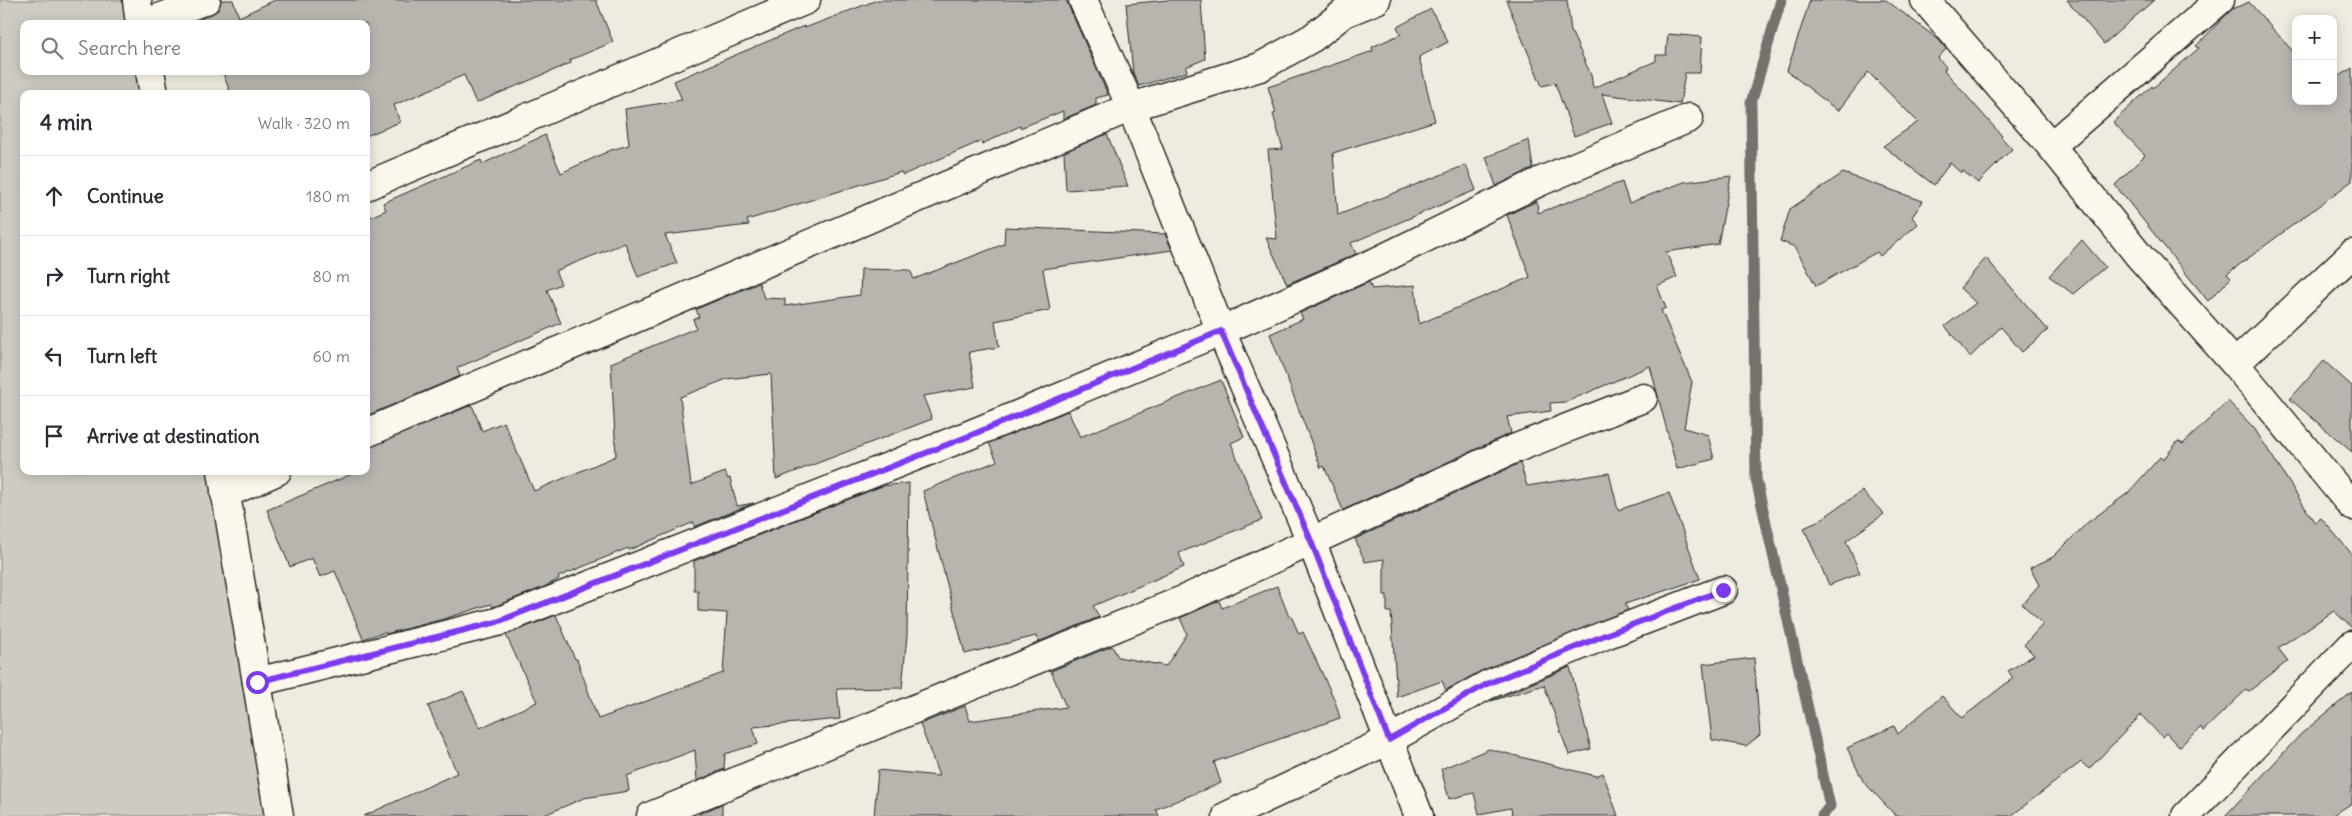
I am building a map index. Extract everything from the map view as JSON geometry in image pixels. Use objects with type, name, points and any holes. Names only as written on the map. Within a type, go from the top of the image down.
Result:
[{"type":"street","points":[[137,0],[141,20]]},
{"type":"street","points":[[153,20],[206,0]]},
{"type":"street","points":[[370,184],[806,0]]},
{"type":"street","points":[[1084,0],[1131,107],[1221,331],[1311,541],[1419,816]]},
{"type":"street","points":[[370,431],[1131,107],[1260,67],[1312,38],[1344,13],[1376,0]]},
{"type":"street","points":[[1925,0],[2051,146],[2140,257],[2235,364],[2352,506]]},
{"type":"street","points":[[2051,146],[2220,0]]},
{"type":"street","points":[[151,75],[153,90]]},
{"type":"street","points":[[257,682],[497,622],[969,436],[1221,331],[1378,261],[1539,182],[1689,118]]},
{"type":"street","points":[[2235,364],[2352,254]]},
{"type":"street","points":[[651,816],[1174,604],[1509,451],[1643,398]]},
{"type":"street","points":[[257,475],[223,482],[279,816]]},
{"type":"street","points":[[1227,816],[1389,740],[1487,684],[1605,635],[1723,590]]},
{"type":"street","points":[[2186,816],[2352,645]]},
{"type":"shaded area","points":[[0,0],[141,0],[144,20],[20,20],[20,75],[153,75],[155,90],[20,90],[20,475],[218,475],[273,816],[0,816]]},
{"type":"building","points":[[221,0],[233,0],[239,17],[275,0],[596,0],[613,42],[570,60],[571,63],[476,103],[464,75],[394,105],[400,122],[370,134],[370,90],[229,90],[224,75],[370,75],[370,20],[203,20],[202,18],[218,10]]},
{"type":"building","points":[[877,0],[1066,0],[1108,95],[1096,98],[1096,105],[1063,119],[1063,111],[1020,128],[1020,126],[982,144],[981,141],[903,175],[901,172],[747,220],[749,225],[665,235],[677,263],[638,277],[625,243],[555,271],[561,284],[547,290],[561,323],[457,368],[460,376],[370,414],[370,217],[386,210],[383,203],[481,160],[482,164],[545,135],[561,173],[611,150],[629,145],[625,109],[682,100],[674,81],[804,26],[805,28]]},
{"type":"building","points":[[1168,0],[1201,0],[1205,59],[1186,67],[1187,72],[1139,86],[1133,73],[1126,4]]},
{"type":"building","points":[[1506,0],[1567,0],[1571,31],[1591,75],[1593,88],[1656,61],[1656,55],[1666,55],[1668,34],[1702,37],[1700,73],[1685,73],[1680,104],[1602,94],[1612,123],[1574,136],[1555,83],[1542,86]]},
{"type":"building","points":[[1810,0],[1886,0],[1939,40],[1946,49],[1938,58],[1946,67],[1944,70],[2012,149],[1978,183],[1963,171],[1961,173],[1950,163],[1934,185],[1883,146],[1918,122],[1868,72],[1838,111],[1787,71]]},
{"type":"building","points":[[2067,0],[2154,0],[2104,44]]},
{"type":"building","points":[[2249,2],[2292,50],[2292,105],[2337,105],[2337,78],[2352,68],[2352,181],[2227,274],[2231,278],[2208,301],[2115,185],[2145,155],[2113,122],[2152,86],[2153,88],[2199,48],[2196,46],[2232,9]]},
{"type":"building","points":[[1431,9],[1448,42],[1419,57],[1435,121],[1333,153],[1338,215],[1466,165],[1476,190],[1351,243],[1356,254],[1287,284],[1266,238],[1277,239],[1268,150],[1283,149],[1273,114],[1276,113],[1268,87],[1373,51],[1372,47],[1401,34],[1397,27]]},
{"type":"building","points":[[1107,134],[1128,186],[1066,190],[1064,152]]},
{"type":"building","points":[[1529,140],[1533,168],[1496,186],[1486,157]]},
{"type":"building","points":[[1843,173],[1923,201],[1912,217],[1918,224],[1880,256],[1877,252],[1816,286],[1795,247],[1780,241],[1790,209]]},
{"type":"building","points":[[1731,176],[1718,244],[1666,252],[1677,277],[1657,286],[1666,308],[1661,310],[1692,382],[1684,428],[1708,435],[1714,459],[1677,469],[1650,366],[1566,402],[1550,403],[1551,411],[1507,417],[1511,433],[1343,510],[1324,466],[1321,468],[1270,334],[1303,319],[1300,313],[1369,282],[1372,289],[1415,285],[1419,324],[1530,277],[1507,215],[1537,201],[1538,213],[1622,182],[1629,203],[1684,182]]},
{"type":"building","points":[[1005,227],[1165,234],[1172,250],[1043,269],[1050,310],[995,321],[999,347],[969,352],[975,387],[923,396],[932,419],[776,479],[771,374],[727,379],[680,397],[691,485],[725,472],[728,479],[730,478],[737,506],[754,503],[694,527],[694,522],[629,550],[628,548],[558,577],[559,579],[544,587],[493,607],[491,604],[447,618],[363,639],[335,571],[320,577],[312,558],[290,567],[267,510],[350,475],[370,475],[370,446],[472,405],[482,431],[504,422],[534,491],[616,456],[611,363],[696,328],[693,319],[699,317],[696,309],[759,283],[764,298],[785,299],[785,306],[860,295],[861,269],[910,270],[914,279],[1004,244]]},
{"type":"building","points":[[2082,240],[2105,267],[2073,294],[2049,276]]},
{"type":"building","points":[[1986,258],[2048,330],[2022,352],[2001,327],[1970,357],[1945,326],[1976,303],[1960,288]]},
{"type":"building","points":[[2324,361],[2352,386],[2352,452],[2290,399]]},
{"type":"building","points":[[1221,380],[1244,437],[1231,443],[1262,520],[1179,553],[1184,567],[1093,606],[1099,617],[1038,642],[1036,636],[965,654],[923,491],[997,461],[989,443],[1068,411],[1080,437]]},
{"type":"building","points":[[2228,401],[2254,428],[2315,523],[2321,518],[2352,554],[2352,628],[2334,611],[2278,648],[2288,661],[2248,692],[2246,690],[2203,731],[2201,727],[2179,747],[2166,733],[2162,737],[2141,715],[2089,769],[2081,762],[2011,816],[1896,816],[1863,781],[1847,748],[1894,726],[1898,734],[1942,696],[1962,718],[2013,678],[2008,671],[2034,655],[2024,645],[2043,624],[2022,604],[2039,585],[2030,568],[2053,557],[2087,523],[2128,493],[2160,457],[2163,460],[2178,441],[2183,444]]},
{"type":"building","points":[[1520,463],[1527,486],[1609,473],[1618,510],[1669,493],[1700,579],[1625,604],[1628,610],[1481,671],[1446,690],[1442,681],[1397,697],[1391,612],[1387,612],[1387,595],[1384,595],[1384,559],[1365,562],[1355,539]]},
{"type":"building","points":[[909,483],[907,635],[902,688],[837,689],[840,719],[753,727],[758,744],[725,754],[724,769],[697,781],[695,750],[627,776],[629,791],[584,798],[542,816],[364,816],[457,773],[428,706],[463,691],[480,728],[537,702],[506,635],[556,615],[575,659],[577,659],[598,719],[723,673],[727,613],[698,611],[698,591],[694,591],[694,561],[882,486]]},
{"type":"building","points":[[1862,491],[1884,514],[1846,541],[1860,573],[1829,585],[1804,528],[1817,522]]},
{"type":"building","points":[[1277,586],[1289,617],[1291,616],[1299,634],[1303,632],[1335,701],[1340,718],[1214,762],[1221,783],[1156,809],[1159,816],[874,816],[878,770],[939,776],[920,724],[965,706],[970,721],[1066,707],[1051,671],[1112,646],[1118,657],[1166,666],[1187,634],[1180,618],[1219,601],[1222,608]]},
{"type":"building","points":[[1754,658],[1760,735],[1746,746],[1712,740],[1703,664]]},
{"type":"building","points":[[1570,667],[1591,749],[1569,755],[1544,685],[1491,701]]},
{"type":"building","points":[[2352,692],[2352,803],[2332,816],[2225,816],[2301,734]]},
{"type":"building","points":[[1489,749],[1596,776],[1603,773],[1618,816],[1512,816],[1511,808],[1479,814],[1474,793],[1449,799],[1441,769]]},
{"type":"building","points":[[722,804],[722,816],[699,816],[699,814]]},
{"type":"waterway","points":[[1781,0],[1751,103],[1756,479],[1830,806],[1822,816]]},
{"type":"route","points":[[257,682],[497,622],[969,436],[1221,331],[1311,541],[1389,740],[1487,684],[1605,635],[1723,590]]}]
